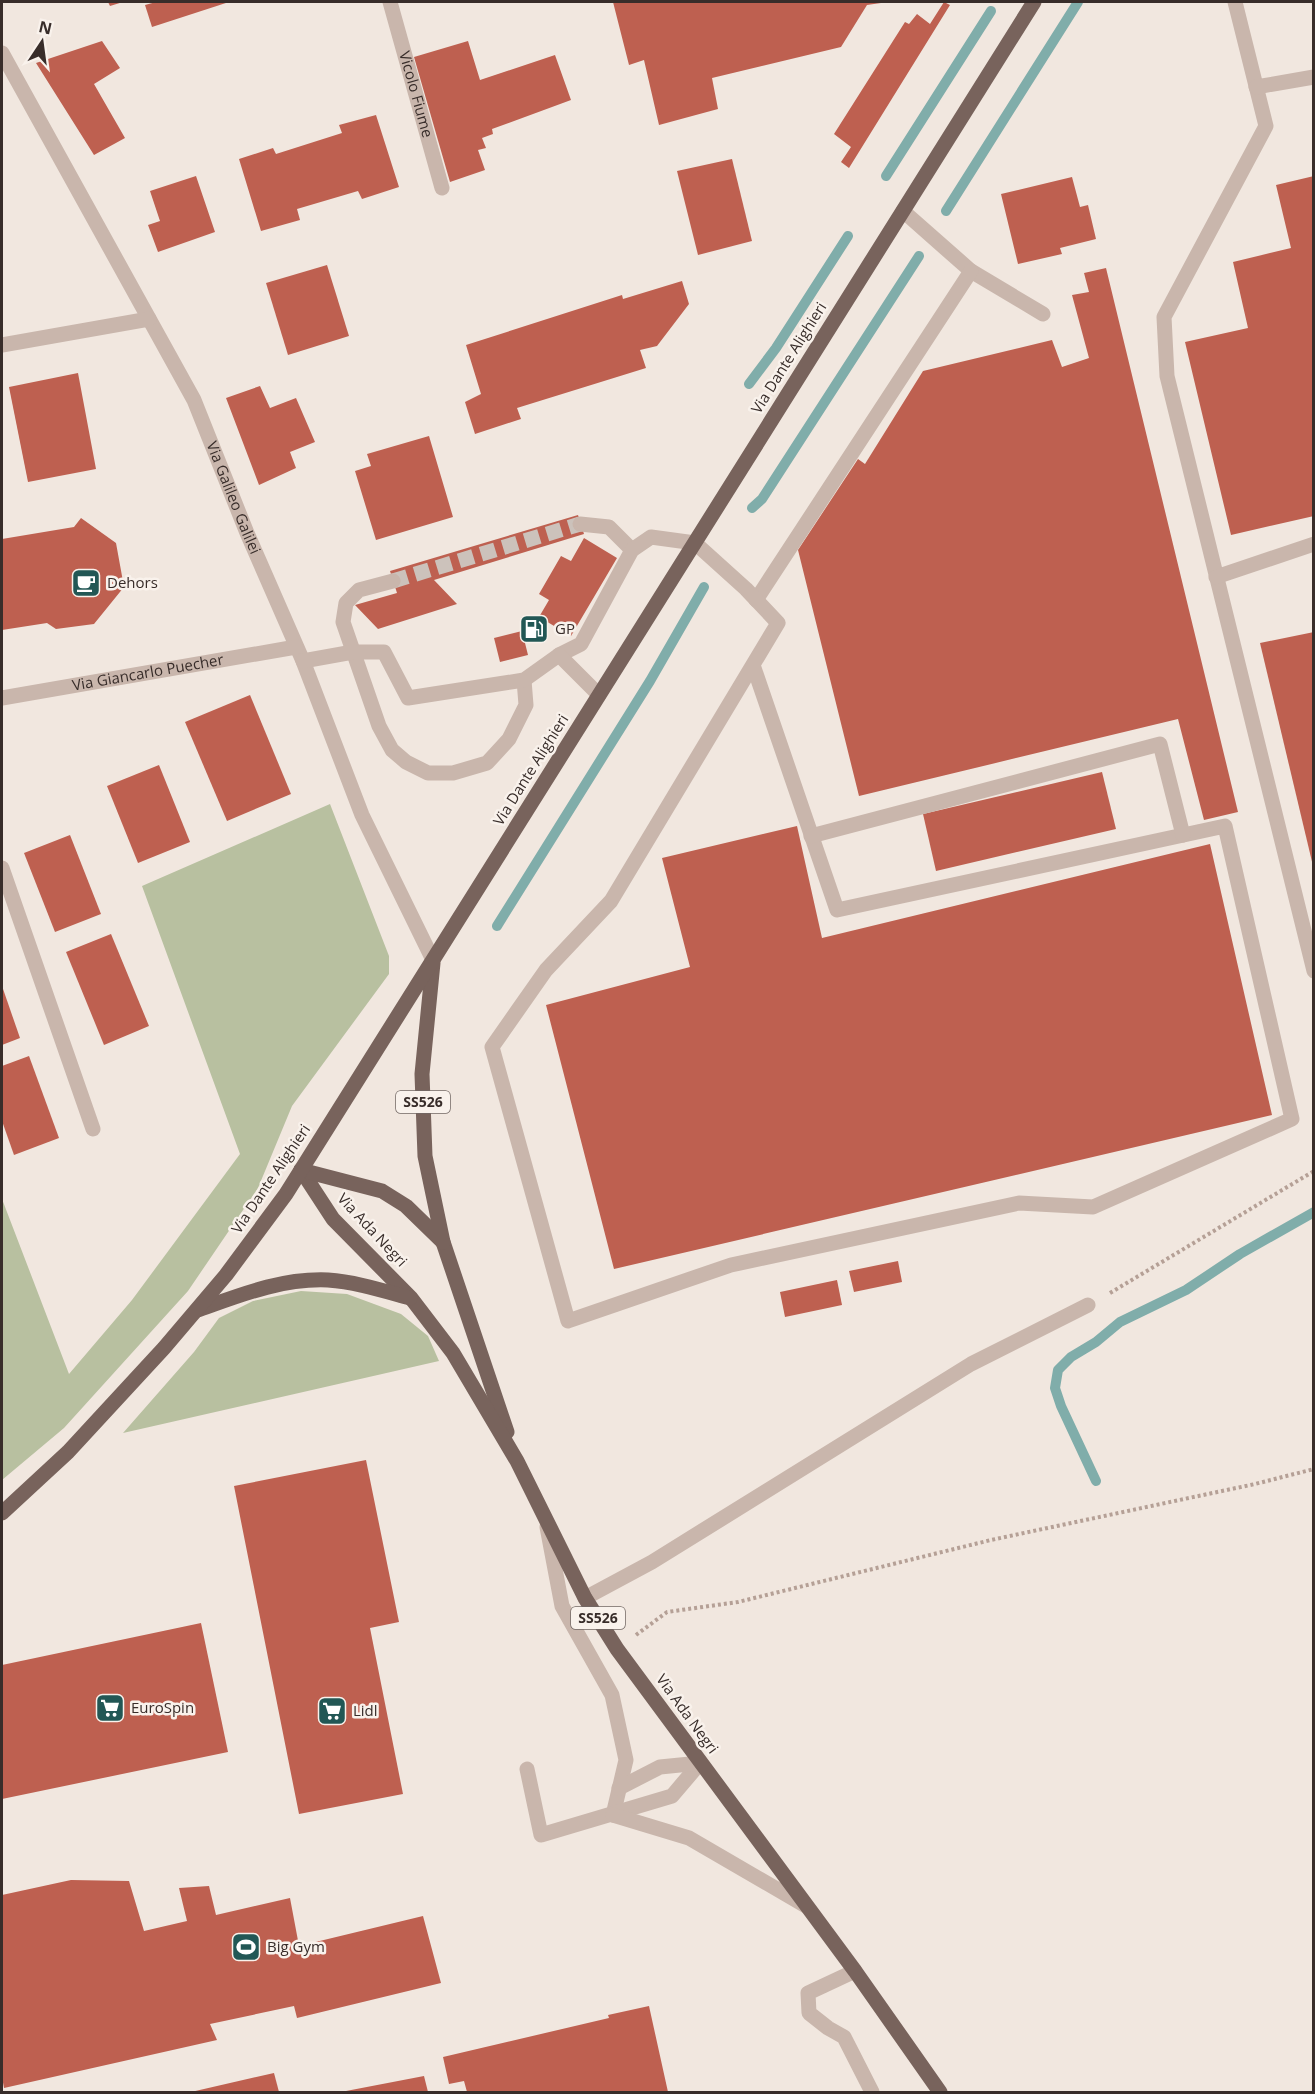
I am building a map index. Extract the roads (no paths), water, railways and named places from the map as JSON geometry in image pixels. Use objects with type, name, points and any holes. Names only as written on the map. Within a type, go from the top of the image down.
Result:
[{"type":"main road","name":"Via Dante Alighieri","points":[[2,1513],[68,1452],[198,1310],[280,1203],[1034,2]]},
{"type":"main road","name":"Via Ada Negri","points":[[433,960],[422,1074],[424,1156],[443,1242],[517,1461]]},
{"type":"main road","name":"Via Ada Negri","points":[[301,1170],[382,1191],[406,1206],[443,1242]]},
{"type":"main road","name":"Via Ada Negri","points":[[301,1170],[333,1219],[411,1298],[453,1353],[517,1461],[585,1598],[616,1649],[855,1971],[940,2092]]},
{"type":"main road","points":[[198,1310],[265,1286],[329,1280],[411,1298]]},
{"type":"street","name":"Vicolo Fiume","points":[[390,2],[442,188]]},
{"type":"street","points":[[1235,2],[1266,126],[1164,317],[1167,376],[1314,970]]},
{"type":"street","name":"Via Galileo Galilei","points":[[2,53],[194,400],[247,533],[299,654],[362,815],[433,960]]},
{"type":"street","points":[[1256,87],[1314,77]]},
{"type":"street","points":[[903,211],[971,271],[1043,314]]},
{"type":"street","points":[[756,600],[971,271]]},
{"type":"street","points":[[2,345],[149,319]]},
{"type":"street","points":[[580,524],[609,527],[633,550]]},
{"type":"street","points":[[393,581],[359,590],[346,603],[343,622],[379,726],[392,750],[406,762],[428,773],[453,773],[487,763],[509,739],[526,705],[524,680],[559,655],[581,644],[633,550],[651,537],[695,543],[756,600],[778,624],[753,665],[611,901],[546,970],[492,1047],[568,1320],[731,1265],[1019,1203],[1093,1207],[1292,1119],[1225,826],[837,910],[753,665]]},
{"type":"street","points":[[1216,577],[1314,544]]},
{"type":"street","name":"Via Giancarlo Puecher","points":[[2,698],[299,654],[353,652],[384,652],[408,698],[524,680]]},
{"type":"street","points":[[559,655],[599,696]]},
{"type":"street","points":[[811,836],[1160,744],[1183,835]]},
{"type":"street","points":[[2,868],[93,1129]]},
{"type":"street","points":[[585,1598],[652,1562],[971,1364],[1088,1305]]},
{"type":"street","points":[[545,1518],[562,1606],[612,1695],[626,1760],[613,1815]]},
{"type":"street","points":[[619,1788],[660,1767],[700,1762]]},
{"type":"street","points":[[527,1769],[540,1835],[672,1796],[700,1762]]},
{"type":"street","points":[[613,1815],[689,1838],[806,1906]]},
{"type":"street","points":[[855,1971],[808,1993],[809,2013],[844,2037],[873,2092]]},
{"type":"waterway","points":[[946,211],[1078,2]]},
{"type":"waterway","points":[[886,176],[991,11]]},
{"type":"waterway","points":[[749,384],[776,348],[848,236]]},
{"type":"waterway","points":[[752,508],[762,499],[919,256]]},
{"type":"waterway","points":[[497,926],[650,681],[704,587]]},
{"type":"waterway","points":[[1096,1481],[1061,1406],[1055,1388],[1058,1370],[1071,1357],[1096,1342],[1120,1322],[1186,1290],[1240,1254],[1314,1212]]},
{"type":"tunnel","points":[[393,581],[580,524]]},
{"type":"place","name":"Dehors","points":[[86,583]]},
{"type":"place","name":"GP","points":[[534,629]]},
{"type":"place","name":"EuroSpin","points":[[110,1708]]},
{"type":"place","name":"Lidl","points":[[332,1711]]},
{"type":"place","name":"Big Gym","points":[[246,1947]]}]
